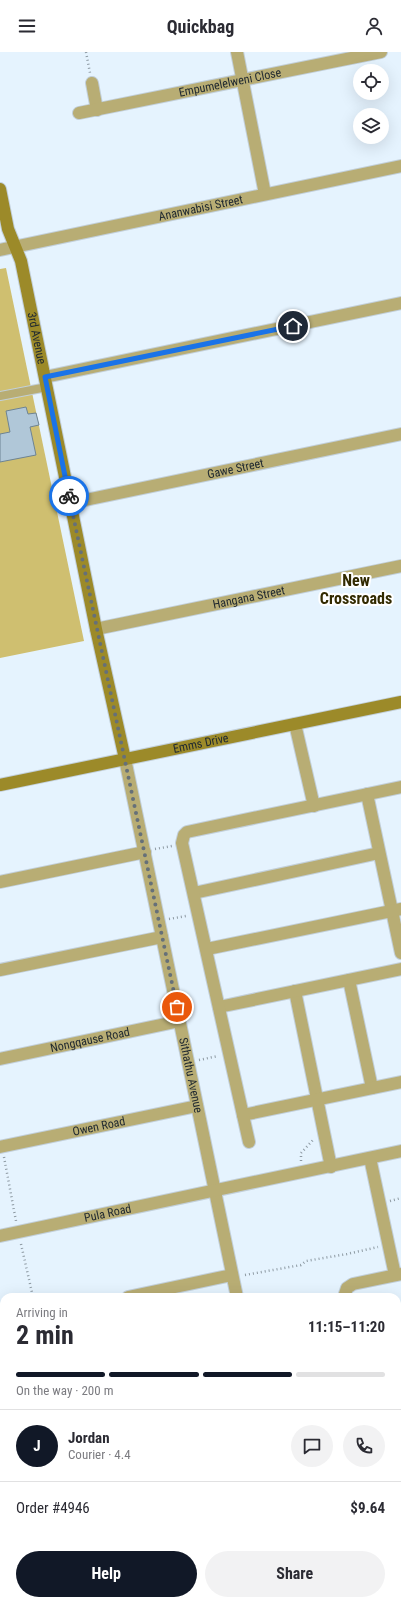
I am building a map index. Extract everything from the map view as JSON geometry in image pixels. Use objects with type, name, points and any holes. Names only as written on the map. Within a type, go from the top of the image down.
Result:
[{"type":"street","points":[[237,52],[244,81],[265,194]]},
{"type":"street","name":"Empumelelweni Close","points":[[79,113],[244,81],[381,52]]},
{"type":"street","points":[[92,83],[97,110]]},
{"type":"street","name":"Ananwabisi Street","points":[[0,250],[401,166]]},
{"type":"street","name":"3rd Avenue","points":[[0,189],[8,229],[21,261],[96,629],[125,759]]},
{"type":"street","points":[[46,382],[401,303]]},
{"type":"street","name":"Gawe Street","points":[[71,502],[401,434]]},
{"type":"street","name":"Hangana Street","points":[[96,629],[401,566]]},
{"type":"street","name":"Emms Drive","points":[[0,785],[401,702]]},
{"type":"street","points":[[295,724],[314,806]]},
{"type":"street","name":"Sithathu Avenue","points":[[125,759],[236,1293]]},
{"type":"street","points":[[249,1142],[207,949],[182,843],[184,835],[187,832],[401,787]]},
{"type":"street","points":[[367,794],[379,853],[396,910],[401,953]]},
{"type":"street","points":[[0,882],[145,852]]},
{"type":"street","points":[[194,893],[379,853]]},
{"type":"street","points":[[207,949],[396,910]]},
{"type":"street","points":[[0,970],[162,936]]},
{"type":"street","points":[[219,1007],[401,969]]},
{"type":"street","points":[[349,980],[372,1088]]},
{"type":"street","points":[[295,991],[331,1167]]},
{"type":"street","name":"Nongqause Road","points":[[0,1059],[180,1021]]},
{"type":"street","points":[[243,1115],[401,1082]]},
{"type":"street","name":"Owen Road","points":[[1,1147],[197,1106]]},
{"type":"street","name":"Pula Road","points":[[0,1236],[401,1152]]},
{"type":"street","points":[[345,1293],[347,1288],[353,1284],[398,1274],[388,1244],[370,1158]]},
{"type":"street","points":[[147,1293],[232,1275]]},
{"type":"lane","points":[[0,396],[46,382]]},
{"type":"lane","points":[[280,1605],[300,1605]]},
{"type":"path","points":[[86,52],[92,83]]},
{"type":"path","points":[[145,852],[182,843]]},
{"type":"path","points":[[159,921],[199,914]]},
{"type":"path","points":[[188,1062],[230,1054]]},
{"type":"path","points":[[302,1173],[301,1153],[323,1130]]},
{"type":"path","points":[[1,1147],[32,1293]]},
{"type":"path","points":[[232,1275],[241,1275],[301,1265],[306,1261],[347,1254],[388,1244]]},
{"type":"shaded area","points":[[6,268],[84,641],[0,658],[0,269]]},
{"type":"building","points":[[26,407],[28,414],[36,413],[39,425],[30,427],[36,455],[0,462],[0,434],[10,432],[6,411]]},
{"type":"way so far","points":[[69,496],[121,747],[129,774],[177,1007]]},
{"type":"district","name":"New Crossroads","points":[[356,589]]},
{"type":"route","points":[[69,496],[45,377],[293,326]]}]
